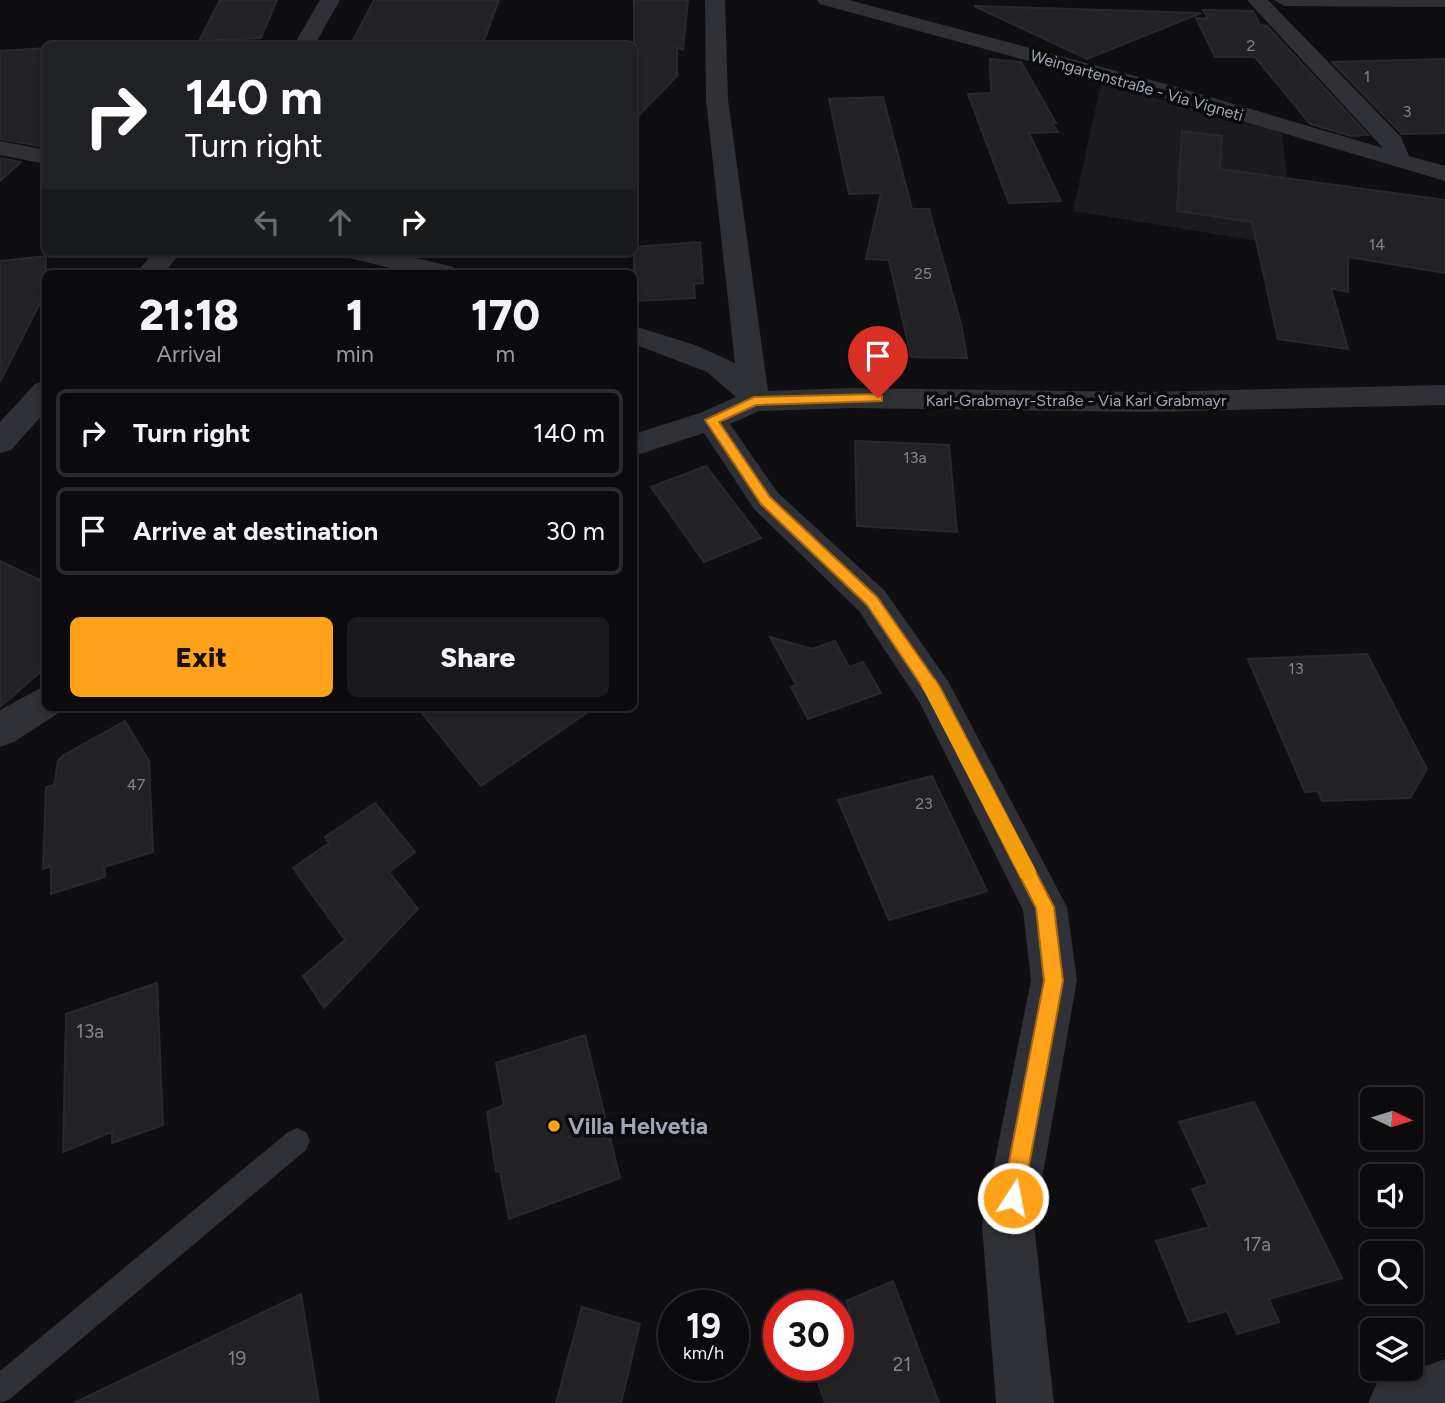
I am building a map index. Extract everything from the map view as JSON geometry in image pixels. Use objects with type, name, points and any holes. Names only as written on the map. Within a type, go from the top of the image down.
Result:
[{"type":"street","points":[[305,42],[330,0]]},
{"type":"street","points":[[715,0],[717,100],[754,401]]},
{"type":"street","name":"Weingartenstraße - Via Vigneti","points":[[827,0],[1165,91],[1445,174]]},
{"type":"street","points":[[1257,0],[1393,142],[1399,160]]},
{"type":"street","points":[[1284,0],[1445,1]]},
{"type":"street","points":[[0,148],[42,156]]},
{"type":"street","points":[[152,270],[164,256]]},
{"type":"street","points":[[374,256],[432,270]]},
{"type":"street","points":[[637,336],[718,366],[747,386],[754,401]]},
{"type":"street","points":[[0,442],[42,395]]},
{"type":"street","name":"Karl-Grabmayr-Straße - Via Karl Grabmayr","points":[[637,444],[712,420],[754,401],[851,398],[1148,402],[1445,395]]},
{"type":"street","points":[[712,420],[766,501],[872,601],[934,692],[1045,907],[1054,981],[1008,1225],[1025,1403]]},
{"type":"street","points":[[0,730],[42,704]]},
{"type":"street","points":[[1397,1403],[1445,1388]]},
{"type":"lane","points":[[0,1389],[297,1142]]},
{"type":"shaded area","points":[[1101,83],[1282,133],[1295,247],[1073,211]]},
{"type":"building","points":[[220,0],[277,0],[261,38],[199,41]]},
{"type":"building","points":[[374,0],[499,0],[483,42],[352,42]]},
{"type":"building","points":[[634,0],[688,0],[683,50],[677,47],[677,76],[637,117],[637,42],[634,42]]},
{"type":"building","points":[[974,6],[1201,13],[1087,59]]},
{"type":"building","points":[[1203,10],[1253,11],[1260,25],[1267,26],[1368,135],[1351,136],[1310,124],[1255,57],[1215,57],[1196,18],[1208,19]]},
{"type":"building","points":[[42,48],[42,143],[39,146],[0,139],[0,51]]},
{"type":"building","points":[[990,59],[1021,62],[1056,123],[1052,123],[1058,132],[1029,133],[1061,201],[1009,203],[968,94],[991,93]]},
{"type":"building","points":[[1445,59],[1445,133],[1402,134],[1332,62]]},
{"type":"building","points":[[883,97],[912,209],[929,209],[961,324],[967,358],[911,357],[889,260],[866,259],[881,193],[849,194],[829,99]]},
{"type":"building","points":[[1182,131],[1222,136],[1220,169],[1445,200],[1445,273],[1348,257],[1348,292],[1331,288],[1348,349],[1278,339],[1252,222],[1177,211]]},
{"type":"building","points":[[0,158],[21,162],[0,181]]},
{"type":"building","points":[[700,242],[703,283],[694,284],[695,298],[637,301],[634,256],[637,256],[637,247]]},
{"type":"building","points":[[46,256],[46,270],[42,270],[42,299],[0,382],[0,261]]},
{"type":"building","points":[[855,441],[949,445],[957,532],[857,526]]},
{"type":"building","points":[[706,466],[761,538],[704,562],[651,487]]},
{"type":"building","points":[[0,561],[42,581],[42,670],[0,707]]},
{"type":"building","points":[[770,637],[812,649],[835,641],[849,667],[863,662],[881,693],[808,719],[791,687],[796,685]]},
{"type":"building","points":[[1367,654],[1427,769],[1410,798],[1322,801],[1318,791],[1305,792],[1248,659]]},
{"type":"building","points":[[420,711],[589,711],[481,786]]},
{"type":"building","points":[[125,721],[149,761],[153,852],[104,867],[105,877],[51,894],[51,866],[43,869],[46,787],[54,785],[58,761],[64,755]]},
{"type":"building","points":[[932,776],[987,891],[889,920],[838,800]]},
{"type":"building","points":[[375,803],[415,852],[389,872],[418,909],[324,1008],[303,976],[345,940],[293,868],[329,843],[325,837]]},
{"type":"building","points":[[157,983],[163,1125],[112,1143],[112,1132],[63,1152],[66,1014]]},
{"type":"building","name":"Villa Helvetia","points":[[585,1035],[620,1178],[509,1219],[500,1171],[496,1172],[487,1112],[504,1105],[496,1063]]},
{"type":"building","points":[[1254,1102],[1342,1278],[1269,1299],[1279,1322],[1237,1334],[1227,1311],[1189,1322],[1156,1241],[1209,1227],[1192,1189],[1208,1184],[1179,1122]]},
{"type":"building","points":[[893,1281],[939,1403],[825,1403],[817,1381],[854,1381],[854,1298]]},
{"type":"building","points":[[301,1294],[319,1403],[74,1403],[201,1342]]},
{"type":"building","points":[[582,1307],[640,1324],[621,1403],[556,1403]]},
{"type":"slow traffic","points":[[929,685],[1027,872]]},
{"type":"place","name":"Villa Helvetia","points":[[554,1126]]},
{"type":"route","points":[[878,398],[754,401],[712,420],[766,501],[872,601],[934,692],[1045,907],[1054,981],[1013,1198]]}]
